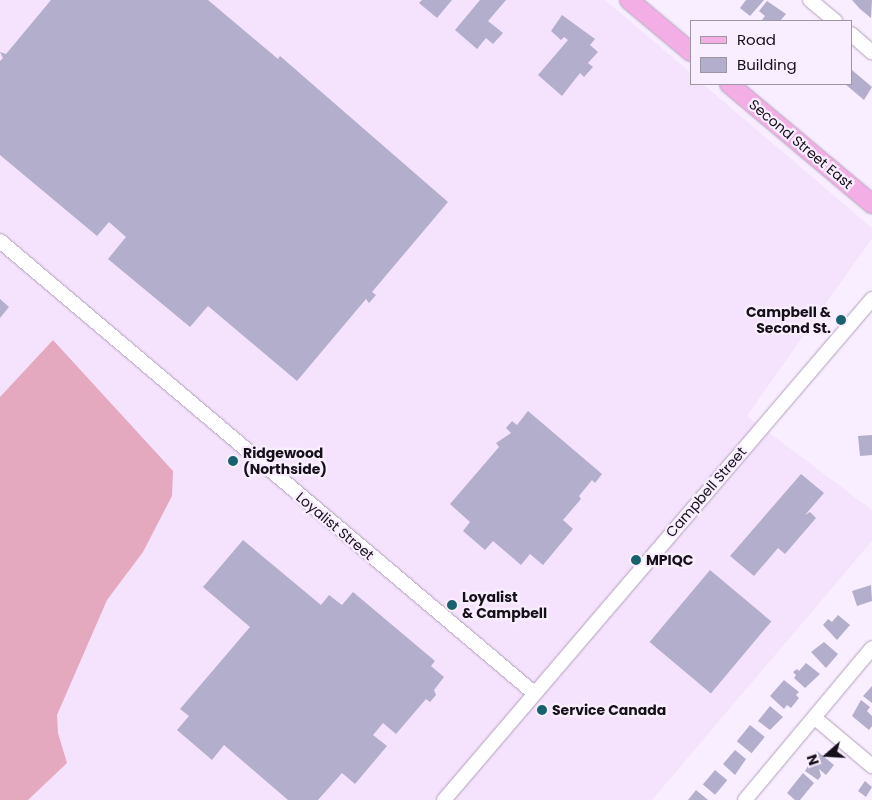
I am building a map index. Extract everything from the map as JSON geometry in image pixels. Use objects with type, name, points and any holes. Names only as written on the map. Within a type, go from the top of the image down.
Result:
[{"type":"main road","points":[[629,0],[690,51]]},
{"type":"main road","name":"Second Street East","points":[[730,85],[872,204]]},
{"type":"street","points":[[810,0],[834,20]]},
{"type":"street","points":[[852,35],[872,52]]},
{"type":"street","name":"Loyalist Street","points":[[0,241],[534,693]]},
{"type":"street","name":"Campbell Street","points":[[444,800],[872,299]]},
{"type":"street","points":[[745,800],[872,648]]},
{"type":"street","points":[[815,718],[872,766]]},
{"type":"shaded area","points":[[0,0],[605,0],[690,72],[690,85],[704,85],[872,228],[872,238],[747,416],[872,510],[872,541],[652,800],[0,800]]},
{"type":"shaded area","points":[[53,340],[173,471],[172,496],[143,552],[107,600],[57,715],[58,733],[67,763],[28,800],[0,800],[0,397]]},
{"type":"building","points":[[51,0],[208,0],[278,59],[280,56],[448,202],[372,292],[376,295],[369,303],[366,299],[297,381],[208,306],[190,327],[108,259],[126,237],[109,222],[97,236],[0,155],[0,61],[3,58],[0,52],[6,54]]},
{"type":"building","points":[[422,0],[452,0],[437,18],[419,3]]},
{"type":"building","points":[[480,0],[506,0],[488,21],[503,33],[493,44],[486,38],[477,49],[455,30]]},
{"type":"building","points":[[746,0],[764,0],[750,16],[740,8]]},
{"type":"building","points":[[852,0],[872,0],[871,18],[860,9]]},
{"type":"building","points":[[767,1],[786,14],[781,20],[762,20],[765,16],[759,11]]},
{"type":"building","points":[[562,15],[595,39],[590,45],[598,52],[588,63],[593,67],[584,77],[580,73],[562,96],[538,75],[568,40],[564,37],[561,40],[551,31]]},
{"type":"building","points":[[852,70],[872,87],[864,100],[846,85],[852,85]]},
{"type":"building","points":[[0,299],[9,307],[0,318]]},
{"type":"building","points":[[528,411],[602,474],[595,483],[592,480],[579,496],[581,499],[563,520],[573,529],[543,565],[530,554],[521,565],[493,541],[485,550],[463,531],[470,522],[450,504],[499,447],[496,443],[511,433],[506,428],[512,421],[517,425]]},
{"type":"building","points":[[872,435],[872,455],[860,456],[858,436]]},
{"type":"building","points":[[801,474],[824,493],[805,515],[810,512],[816,518],[785,554],[778,548],[754,576],[730,556]]},
{"type":"building","points":[[243,540],[321,605],[329,595],[342,605],[353,592],[435,661],[431,666],[444,677],[434,690],[436,695],[430,702],[426,699],[396,734],[383,723],[373,735],[387,746],[355,784],[342,773],[318,800],[288,800],[224,745],[212,760],[177,730],[189,716],[180,709],[250,627],[203,587]]},
{"type":"building","points":[[710,570],[771,621],[711,693],[650,642]]},
{"type":"building","points":[[871,585],[872,601],[857,606],[852,591]]},
{"type":"building","points":[[838,615],[850,625],[837,640],[823,625],[828,619],[832,622]]},
{"type":"building","points":[[824,642],[838,654],[826,668],[811,652]]},
{"type":"building","points":[[806,663],[820,674],[805,688],[794,678],[796,675],[793,672],[797,669],[799,671]]},
{"type":"building","points":[[784,680],[799,692],[796,695],[799,698],[791,708],[787,705],[784,709],[770,696]]},
{"type":"building","points":[[872,686],[872,703],[863,696]]},
{"type":"building","points":[[861,700],[870,707],[867,711],[872,716],[872,726],[869,730],[852,716]]},
{"type":"building","points":[[770,706],[783,717],[770,730],[758,721]]},
{"type":"building","points":[[750,725],[765,737],[752,753],[737,741]]},
{"type":"building","points":[[735,750],[746,759],[735,775],[723,764]]},
{"type":"building","points":[[817,751],[834,765],[826,775],[819,769],[821,776],[818,780],[805,771]]},
{"type":"building","points":[[715,770],[727,780],[715,795],[703,785]]},
{"type":"building","points":[[803,773],[814,783],[800,800],[795,800],[787,793]]},
{"type":"building","points":[[865,781],[872,787],[866,797],[858,791]]},
{"type":"building","points":[[696,790],[708,800],[688,800]]},
{"type":"place","name":"Campbell & Second St.","points":[[841,320]]},
{"type":"place","name":"Ridgewood (Northside)","points":[[233,461]]},
{"type":"place","name":"MPIQC","points":[[636,560]]},
{"type":"place","name":"Loyalist & Campbell","points":[[452,605]]},
{"type":"place","name":"Service Canada","points":[[542,710]]}]
